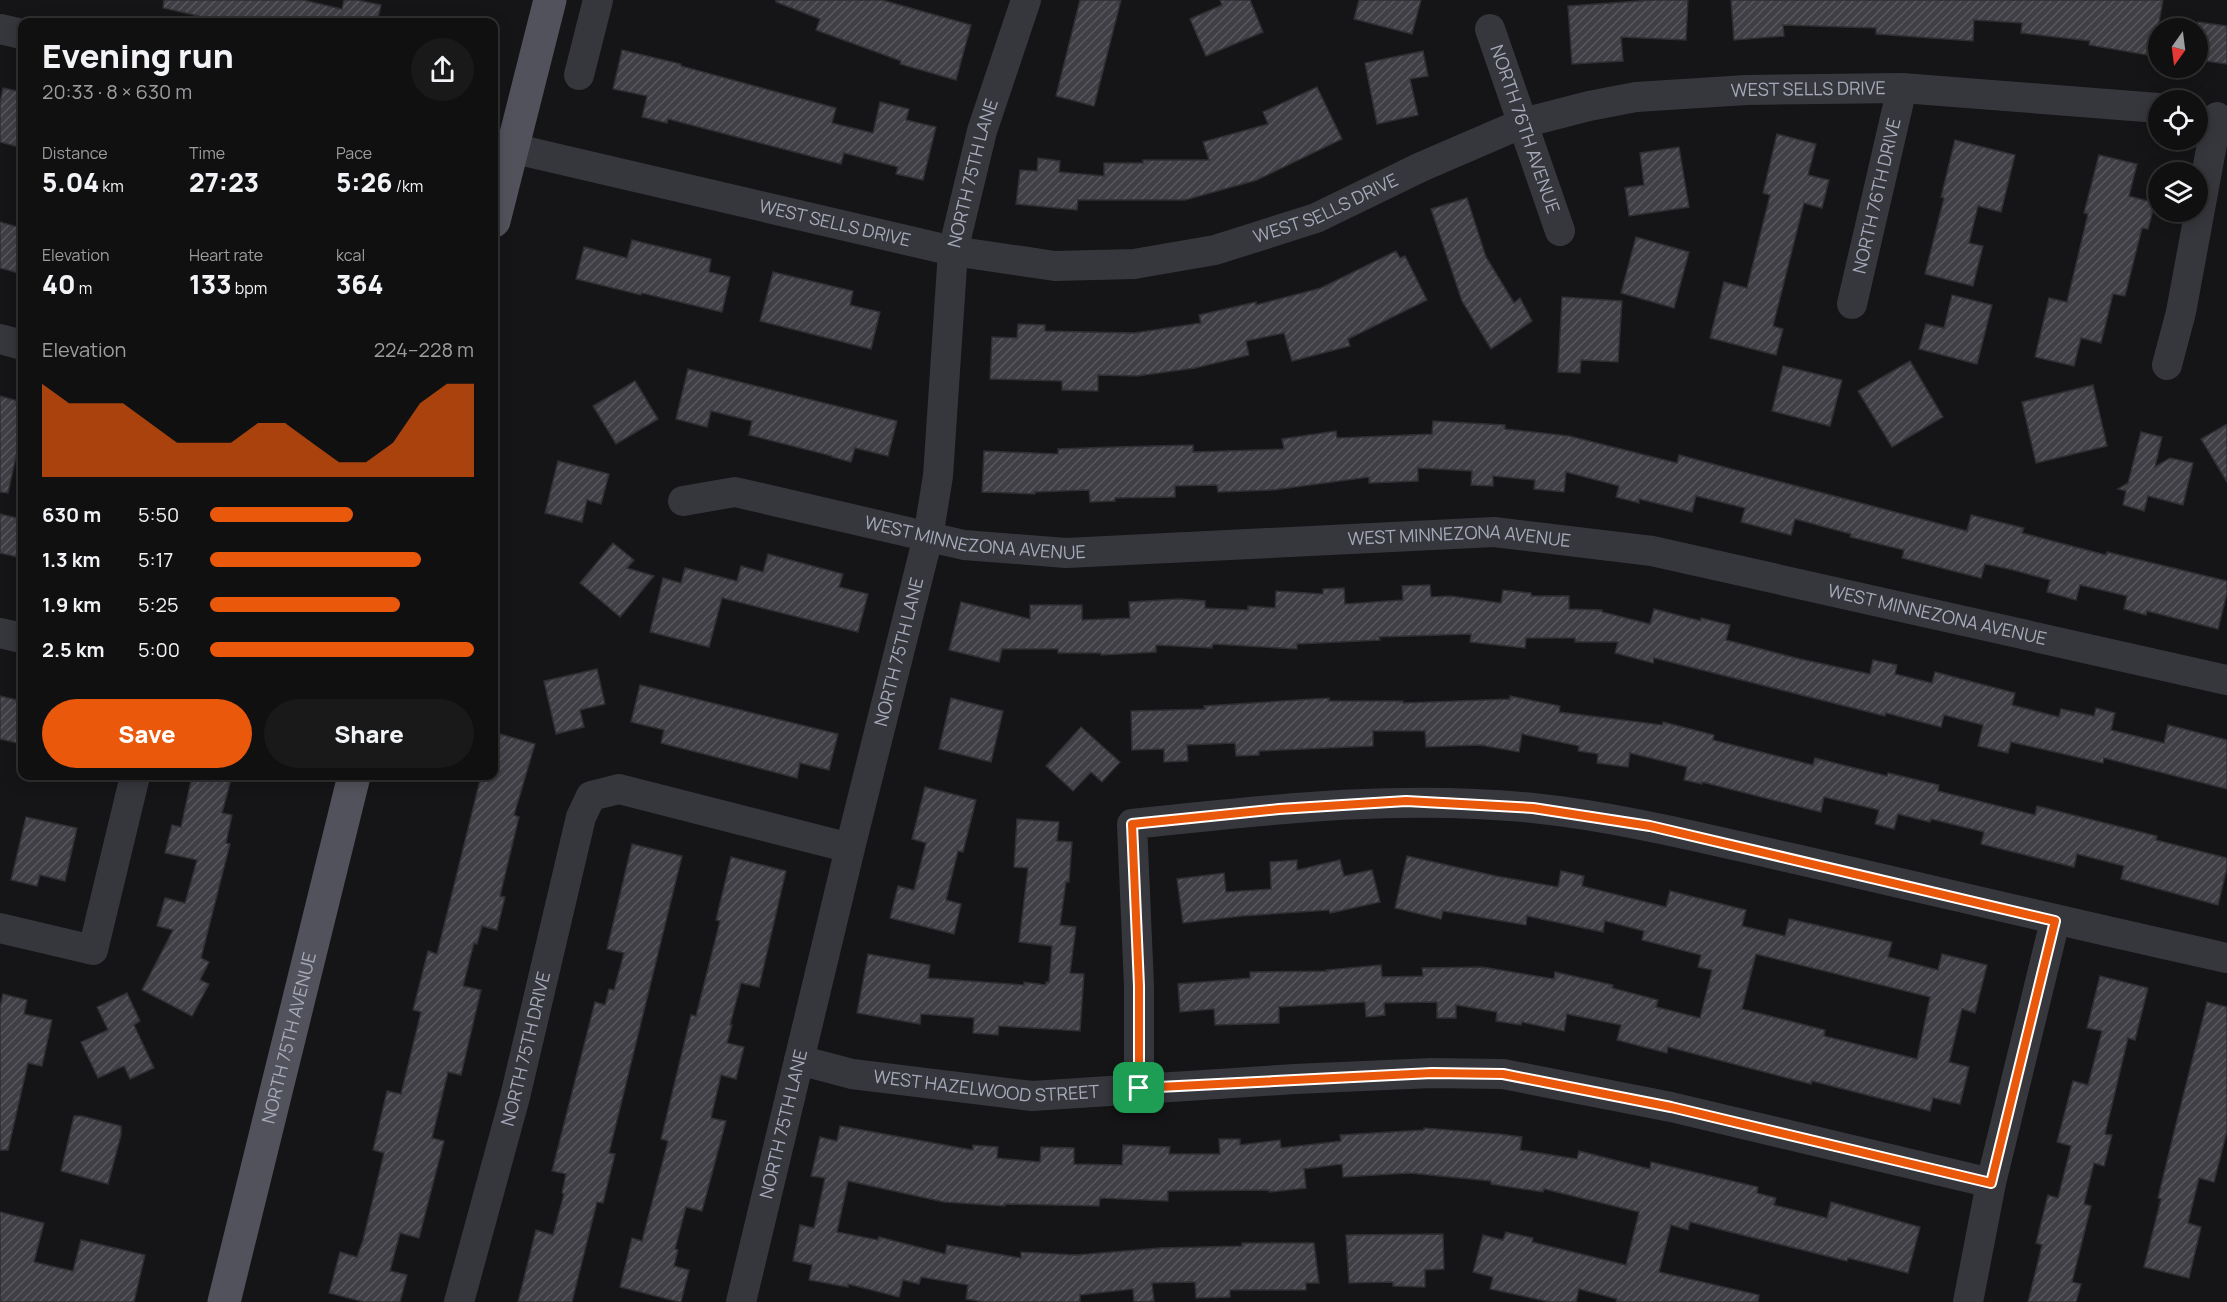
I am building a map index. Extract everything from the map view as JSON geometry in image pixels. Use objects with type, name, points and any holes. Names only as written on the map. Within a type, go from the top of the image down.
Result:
[{"type":"main road","points":[[498,187],[503,146],[549,0]]},
{"type":"main road","name":"NORTH 75TH AVENUE","points":[[224,1302],[353,780]]},
{"type":"street","points":[[579,75],[598,0]]},
{"type":"street","name":"NORTH 75TH LANE","points":[[741,1302],[850,848],[928,537],[938,476],[953,252],[982,131],[1026,0]]},
{"type":"street","points":[[0,29],[18,33]]},
{"type":"street","name":"NORTH 76TH AVENUE","points":[[1490,29],[1560,231]]},
{"type":"street","name":"WEST SELLS DRIVE","points":[[503,146],[953,252],[1055,266],[1134,264],[1215,250],[1316,218],[1421,167],[1523,123],[1636,97],[1746,90],[1902,88],[2148,107]]},
{"type":"street","name":"NORTH 76TH DRIVE","points":[[1852,304],[1902,88]]},
{"type":"street","points":[[2168,365],[2181,312],[2214,116]]},
{"type":"street","points":[[0,339],[18,344]]},
{"type":"street","name":"WEST MINNEZONA AVENUE","points":[[683,501],[735,492],[964,545],[1066,553],[1494,532],[1652,551],[2227,680]]},
{"type":"street","points":[[0,633],[18,637]]},
{"type":"street","points":[[0,928],[93,950],[134,780]]},
{"type":"street","name":"NORTH 75TH DRIVE","points":[[459,1302],[514,1097],[581,817],[591,796],[619,789],[850,848]]},
{"type":"street","points":[[1139,1088],[1139,986],[1132,824],[1279,809],[1406,801],[1533,808],[1650,826],[2055,921],[2227,958]]},
{"type":"street","points":[[1968,1302],[1991,1183],[2055,921]]},
{"type":"street","name":"WEST HAZELWOOD STREET","points":[[799,1060],[852,1074],[1032,1096],[1139,1088],[1432,1073],[1503,1074],[1671,1107],[1991,1183]]},
{"type":"building","points":[[164,0],[303,0],[342,9],[344,0],[381,5],[378,18],[207,18],[163,8]]},
{"type":"building","points":[[776,0],[882,0],[971,25],[956,80],[900,64],[901,61],[816,30],[820,19],[776,2]]},
{"type":"building","points":[[1080,0],[1121,0],[1094,106],[1056,96]]},
{"type":"building","points":[[1220,0],[1250,0],[1263,32],[1206,56],[1190,19],[1222,5]]},
{"type":"building","points":[[1359,0],[1421,0],[1412,34],[1354,19]]},
{"type":"building","points":[[1688,0],[1686,40],[1621,37],[1623,61],[1572,64],[1568,6]]},
{"type":"building","points":[[1731,0],[2163,0],[2160,18],[2148,18],[2148,55],[2089,45],[2090,41],[2021,33],[2022,23],[1974,20],[1973,41],[1876,34],[1876,28],[1783,25],[1784,36],[1734,40]]},
{"type":"building","points":[[2208,23],[2227,26],[2227,64],[2208,61]]},
{"type":"building","points":[[622,50],[681,64],[681,66],[836,108],[832,123],[873,133],[880,102],[909,109],[906,120],[936,127],[923,180],[896,174],[898,167],[844,153],[841,164],[668,119],[667,123],[642,117],[647,96],[613,89]]},
{"type":"building","points":[[1423,51],[1428,76],[1410,79],[1418,115],[1377,124],[1365,63]]},
{"type":"building","points":[[1317,87],[1342,139],[1257,180],[1185,200],[1078,200],[1077,210],[1016,204],[1020,170],[1037,171],[1038,158],[1060,161],[1059,172],[1104,176],[1104,163],[1143,163],[1143,160],[1209,160],[1203,142],[1268,124],[1263,112]]},
{"type":"building","points":[[3,88],[18,91],[18,147],[0,142],[0,103]]},
{"type":"building","points":[[1777,134],[1816,144],[1808,175],[1829,180],[1822,208],[1804,203],[1773,326],[1783,329],[1776,355],[1710,338],[1724,282],[1747,288],[1770,195],[1763,193]]},
{"type":"building","points":[[1955,140],[2015,155],[2001,212],[1978,206],[1969,243],[1983,246],[1973,286],[1925,274],[1944,198],[1941,197]]},
{"type":"building","points":[[1679,147],[1689,207],[1629,216],[1625,188],[1644,185],[1640,153]]},
{"type":"building","points":[[2099,155],[2137,164],[2129,196],[2148,201],[2148,222],[2150,222],[2148,229],[2142,228],[2125,296],[2113,294],[2101,343],[2081,338],[2074,366],[2035,357],[2049,298],[2067,302],[2088,214],[2084,213]]},
{"type":"building","points":[[1467,198],[1486,257],[1514,303],[1520,298],[1532,321],[1491,349],[1462,301],[1431,209]]},
{"type":"building","points":[[0,222],[18,227],[18,273],[0,268]]},
{"type":"building","points":[[1636,237],[1689,252],[1674,308],[1621,293]]},
{"type":"building","points":[[632,240],[711,259],[709,272],[730,277],[722,312],[576,279],[584,247],[627,258]]},
{"type":"building","points":[[1396,251],[1400,258],[1405,256],[1427,300],[1348,339],[1350,346],[1292,361],[1284,333],[1246,341],[1249,355],[1195,368],[1137,376],[1098,375],[1098,391],[1062,390],[1062,381],[990,379],[992,337],[1017,338],[1018,324],[1045,325],[1045,331],[1134,333],[1201,323],[1199,315],[1256,302],[1256,305],[1321,288]]},
{"type":"building","points":[[773,272],[853,291],[850,305],[880,312],[871,349],[760,321]]},
{"type":"building","points":[[1952,295],[1992,305],[1977,364],[1919,349],[1926,324],[1944,328]]},
{"type":"building","points":[[1562,297],[1622,301],[1618,362],[1581,360],[1580,373],[1558,372]]},
{"type":"building","points":[[1910,361],[1943,417],[1892,447],[1858,391]]},
{"type":"building","points":[[1783,366],[1842,380],[1830,426],[1772,411]]},
{"type":"building","points":[[688,369],[897,421],[888,456],[855,448],[851,462],[749,435],[752,421],[711,411],[707,427],[676,419]]},
{"type":"building","points":[[635,381],[658,419],[616,444],[593,406]]},
{"type":"building","points":[[2093,385],[2107,446],[2036,463],[2022,402]]},
{"type":"building","points":[[0,396],[18,401],[18,448],[8,493],[0,492]]},
{"type":"building","points":[[1433,421],[1505,425],[1505,429],[1569,436],[1677,463],[1679,455],[1967,531],[1971,515],[2024,528],[2022,533],[2106,555],[2107,552],[2227,581],[2227,593],[2218,629],[2147,611],[2146,615],[2124,609],[2127,596],[2080,585],[2076,600],[2047,592],[2050,580],[2013,570],[1985,564],[1981,578],[1902,558],[1904,550],[1850,537],[1851,534],[1795,519],[1791,535],[1741,522],[1745,508],[1696,496],[1692,512],[1639,499],[1639,503],[1616,497],[1619,486],[1566,472],[1564,492],[1534,489],[1535,480],[1493,476],[1493,486],[1471,485],[1472,471],[1418,468],[1418,481],[1369,483],[1369,477],[1273,490],[1218,492],[1217,485],[1175,486],[1175,497],[1115,498],[1115,501],[1090,502],[1089,490],[1035,492],[1035,494],[982,492],[984,451],[1058,454],[1058,449],[1193,445],[1193,452],[1284,449],[1282,439],[1336,431],[1337,438],[1432,434]]},
{"type":"building","points":[[2227,424],[2227,482],[2201,439]]},
{"type":"building","points":[[2141,432],[2162,437],[2155,467],[2170,458],[2193,463],[2183,505],[2148,496],[2144,511],[2123,505],[2126,491],[2118,489],[2128,483]]},
{"type":"building","points":[[558,461],[609,474],[601,504],[587,500],[582,522],[545,513]]},
{"type":"building","points":[[0,514],[18,518],[18,557],[0,553]]},
{"type":"building","points":[[613,543],[634,560],[627,568],[654,576],[620,617],[580,583]]},
{"type":"building","points":[[768,554],[843,574],[839,587],[868,594],[858,632],[722,598],[709,647],[650,632],[663,578],[681,583],[685,568],[737,581],[741,566],[763,572]]},
{"type":"building","points":[[1430,585],[1431,597],[1450,596],[1501,603],[1503,590],[1531,593],[1531,596],[1569,596],[1569,609],[1602,610],[1602,612],[1650,624],[1654,609],[1701,621],[1701,618],[1730,625],[1726,640],[1800,659],[1870,674],[1873,660],[1897,665],[1895,674],[1932,683],[1935,672],[2015,693],[2012,705],[2059,717],[2061,709],[2094,716],[2096,708],[2115,713],[2111,730],[2164,743],[2168,725],[2227,740],[2227,789],[2104,758],[2103,763],[2011,742],[2008,753],[1978,746],[1983,725],[1944,715],[1941,727],[1886,713],[1885,716],[1654,658],[1653,663],[1615,653],[1618,642],[1575,642],[1575,638],[1526,638],[1525,648],[1470,642],[1471,634],[1379,637],[1380,640],[1297,644],[1297,649],[1213,644],[1212,648],[1156,645],[1156,652],[1101,655],[1101,653],[1058,653],[1058,649],[1002,649],[999,662],[949,650],[961,602],[1030,619],[1030,605],[1082,605],[1082,620],[1130,618],[1129,602],[1179,599],[1205,601],[1205,608],[1248,610],[1248,606],[1275,608],[1276,591],[1323,594],[1323,589],[1344,588],[1345,604],[1403,600],[1402,586]]},
{"type":"building","points":[[597,669],[605,704],[580,710],[584,727],[556,734],[544,681]]},
{"type":"building","points":[[640,685],[838,734],[829,770],[800,763],[797,778],[661,743],[664,730],[631,722]]},
{"type":"building","points":[[0,696],[18,700],[18,743],[0,739]]},
{"type":"building","points":[[1510,696],[1560,706],[1559,712],[1662,725],[1663,722],[1714,735],[1713,740],[1813,765],[1815,758],[1887,776],[1888,773],[1939,785],[1938,791],[2035,815],[2037,806],[2157,836],[2156,840],[2227,858],[2227,868],[2218,905],[2121,879],[2124,866],[2077,854],[2074,867],[1981,844],[1984,832],[1931,819],[1930,822],[1898,814],[1894,829],[1875,824],[1879,810],[1824,797],[1821,812],[1702,782],[1702,784],[1684,780],[1687,767],[1630,753],[1628,767],[1597,763],[1598,754],[1578,751],[1579,746],[1522,734],[1519,752],[1480,745],[1426,747],[1425,731],[1373,731],[1373,746],[1259,751],[1259,755],[1236,756],[1235,743],[1187,745],[1188,761],[1164,762],[1164,749],[1132,750],[1131,711],[1205,709],[1204,706],[1329,698],[1329,701],[1403,701],[1403,703],[1510,699]]},
{"type":"building","points":[[951,698],[1003,711],[991,762],[939,749]]},
{"type":"building","points":[[1081,727],[1120,762],[1102,782],[1091,772],[1073,791],[1046,766]]},
{"type":"building","points":[[500,734],[535,744],[514,815],[519,817],[500,896],[505,897],[497,930],[482,926],[477,944],[474,943],[463,986],[481,990],[461,1075],[448,1072],[432,1138],[444,1141],[419,1238],[400,1233],[390,1271],[407,1275],[400,1302],[364,1302],[329,1293],[340,1252],[357,1257],[363,1240],[384,1153],[373,1150],[387,1091],[401,1094],[421,1012],[413,1010],[428,951],[437,954],[480,780],[498,780]]},
{"type":"building","points":[[191,780],[231,780],[222,813],[232,815],[226,843],[230,844],[201,958],[209,962],[200,980],[209,984],[192,1016],[142,990],[173,930],[157,926],[165,898],[185,903],[197,860],[165,853],[172,825],[181,827]]},
{"type":"building","points":[[925,787],[976,800],[963,852],[958,851],[946,900],[961,904],[954,934],[890,918],[898,886],[914,890],[926,843],[912,839]]},
{"type":"building","points":[[26,817],[77,828],[65,881],[40,875],[37,886],[11,880]]},
{"type":"building","points":[[1017,819],[1059,822],[1057,841],[1072,842],[1069,882],[1066,882],[1060,925],[1076,927],[1070,973],[1084,974],[1080,1031],[999,1026],[998,1035],[973,1033],[974,1018],[921,1014],[920,1024],[857,1013],[868,954],[930,965],[928,978],[1024,985],[1024,982],[1046,985],[1046,982],[1049,982],[1052,946],[1019,942],[1028,868],[1014,867]]},
{"type":"building","points":[[632,844],[682,856],[609,1153],[615,1154],[603,1203],[597,1202],[572,1302],[518,1302],[536,1230],[553,1235],[564,1194],[562,1193],[566,1174],[552,1171],[595,1002],[605,1005],[609,989],[614,990],[624,953],[607,949]]},
{"type":"building","points":[[1407,856],[1558,887],[1561,871],[1584,876],[1582,886],[1666,907],[1670,891],[1746,910],[1742,926],[1785,936],[1789,919],[1892,942],[1888,957],[1938,970],[1942,954],[1987,965],[1975,1013],[1962,1009],[1949,1062],[1969,1067],[1960,1104],[1933,1098],[1930,1111],[1812,1081],[1811,1084],[1668,1047],[1667,1053],[1617,1040],[1621,1025],[1567,1014],[1564,1031],[1522,1022],[1521,1025],[1496,1021],[1497,1012],[1456,1005],[1456,1018],[1437,1018],[1437,1002],[1384,1003],[1385,1015],[1366,1017],[1365,1002],[1279,1007],[1279,1023],[1215,1025],[1214,1009],[1180,1012],[1178,984],[1250,978],[1250,972],[1327,971],[1381,965],[1382,977],[1423,976],[1422,968],[1482,967],[1554,979],[1555,972],[1613,985],[1612,988],[1658,1000],[1656,1007],[1700,1018],[1712,970],[1698,967],[1701,955],[1642,940],[1644,931],[1605,921],[1603,932],[1527,916],[1526,925],[1443,911],[1441,919],[1395,908]],"holes":[[[1756,954],[1930,997],[1917,1059],[1824,1036],[1825,1030],[1742,1009]]]},
{"type":"building","points":[[731,857],[786,871],[759,987],[741,983],[730,1025],[732,1025],[727,1043],[744,1047],[736,1079],[721,1075],[711,1118],[726,1121],[702,1211],[686,1207],[675,1249],[678,1250],[674,1266],[689,1270],[681,1302],[679,1302],[620,1287],[632,1238],[642,1241],[668,1141],[661,1139],[691,1015],[696,1016],[720,921],[716,920]]},
{"type":"building","points":[[1297,860],[1297,870],[1340,860],[1344,876],[1372,870],[1380,902],[1330,913],[1329,910],[1183,923],[1177,879],[1224,873],[1226,892],[1271,889],[1270,862]]},
{"type":"building","points":[[2100,976],[2148,988],[2135,1040],[2128,1038],[2105,1134],[2112,1135],[2104,1166],[2094,1163],[2084,1204],[2091,1206],[2072,1282],[2081,1284],[2076,1302],[2028,1302],[2042,1245],[2036,1243],[2048,1195],[2058,1198],[2071,1146],[2057,1142],[2073,1081],[2088,1085],[2102,1031],[2087,1028]]},
{"type":"building","points":[[127,993],[140,1021],[134,1025],[154,1068],[130,1079],[124,1066],[98,1078],[81,1042],[108,1030],[97,1007]]},
{"type":"building","points":[[3,994],[27,1000],[24,1014],[52,1020],[42,1066],[28,1063],[8,1150],[0,1150],[0,1007]]},
{"type":"building","points":[[2207,1002],[2227,1007],[2227,1131],[2214,1182],[2199,1178],[2188,1223],[2201,1227],[2189,1278],[2144,1267],[2161,1199],[2158,1198]]},
{"type":"building","points":[[74,1116],[121,1126],[121,1135],[108,1184],[61,1171]]},
{"type":"building","points":[[840,1126],[973,1150],[973,1145],[998,1147],[997,1158],[1040,1162],[1041,1147],[1074,1148],[1074,1164],[1122,1165],[1123,1145],[1170,1147],[1169,1154],[1220,1154],[1219,1139],[1240,1139],[1240,1145],[1280,1140],[1281,1148],[1341,1141],[1340,1135],[1424,1130],[1424,1128],[1499,1134],[1522,1137],[1520,1150],[1577,1159],[1579,1151],[1650,1169],[1651,1162],[1758,1187],[1757,1193],[1776,1198],[1774,1205],[1827,1218],[1831,1202],[1920,1227],[1908,1273],[1848,1258],[1847,1261],[1690,1222],[1688,1230],[1671,1225],[1659,1272],[1759,1295],[1758,1302],[1616,1302],[1617,1299],[1579,1289],[1576,1302],[1550,1302],[1490,1289],[1493,1277],[1473,1272],[1483,1235],[1503,1240],[1506,1232],[1533,1238],[1532,1242],[1626,1265],[1639,1212],[1544,1189],[1543,1192],[1491,1184],[1491,1181],[1409,1173],[1343,1177],[1342,1164],[1304,1169],[1306,1188],[1269,1192],[1269,1190],[1168,1191],[1168,1201],[1100,1198],[1099,1206],[1005,1204],[1005,1206],[944,1202],[848,1181],[837,1232],[878,1240],[879,1237],[945,1254],[947,1245],[1021,1258],[1021,1252],[1076,1255],[1160,1248],[1242,1246],[1242,1243],[1314,1243],[1319,1283],[1306,1283],[1306,1290],[1230,1290],[1230,1297],[1196,1298],[1195,1282],[1152,1283],[1154,1301],[1134,1302],[1133,1289],[1080,1295],[1080,1302],[984,1302],[966,1299],[968,1285],[921,1277],[919,1284],[903,1280],[899,1297],[848,1284],[848,1287],[809,1280],[812,1265],[793,1261],[800,1225],[814,1228],[825,1178],[811,1176],[820,1137],[837,1141]]},
{"type":"building","points":[[0,1212],[44,1223],[34,1262],[73,1271],[81,1240],[145,1255],[134,1302],[0,1302]]},
{"type":"building","points":[[1443,1234],[1444,1269],[1425,1270],[1425,1287],[1393,1286],[1393,1282],[1349,1283],[1346,1235]]},
{"type":"route","points":[[1406,801],[1533,808],[1650,826],[2055,921],[1991,1183],[1671,1107],[1503,1074],[1432,1073],[1139,1088],[1139,986],[1132,824],[1279,809],[1406,801]]}]
